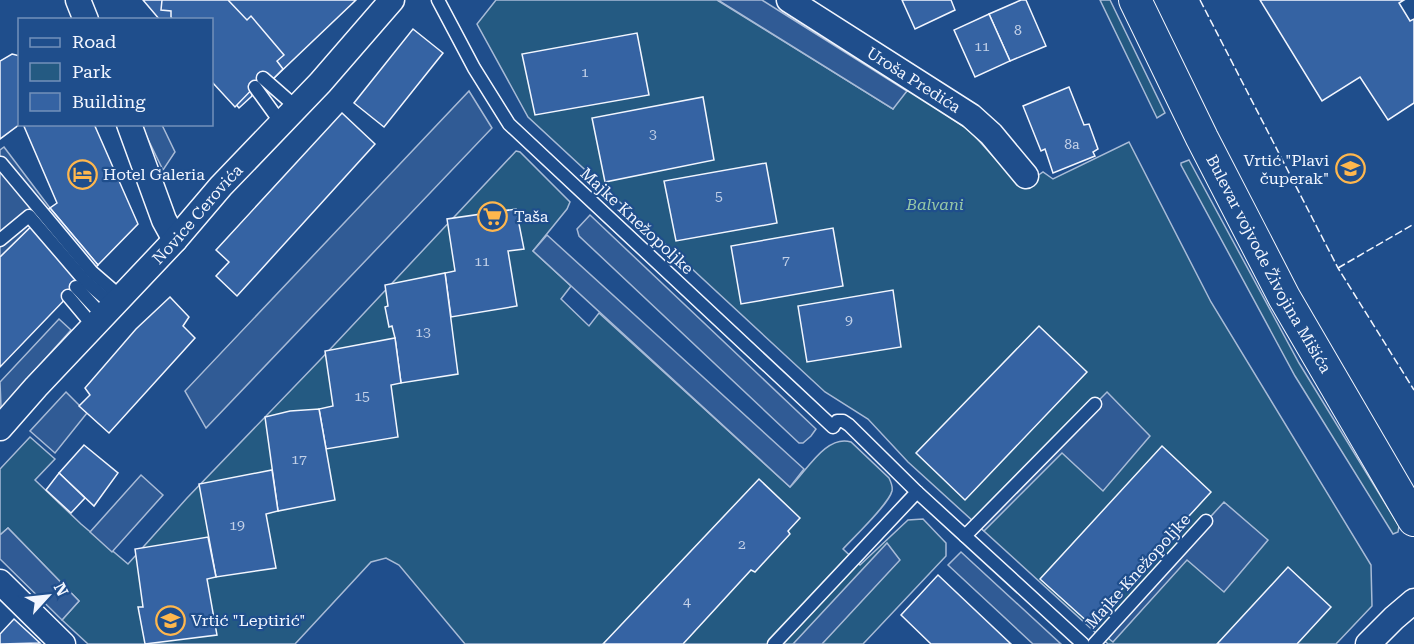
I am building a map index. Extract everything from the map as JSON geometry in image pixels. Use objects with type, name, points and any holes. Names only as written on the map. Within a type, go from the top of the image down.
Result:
[{"type":"street","points":[[78,0],[85,18]]},
{"type":"street","name":"Uroša Predića","points":[[789,0],[971,116],[991,134],[1026,176]]},
{"type":"street","name":"Bulevar vojvode Živojina Mišića","points":[[1135,0],[1284,297],[1414,520]]},
{"type":"street","name":"Novice Cerovića","points":[[0,428],[175,240],[221,186],[320,83],[383,4]]},
{"type":"street","points":[[130,126],[164,220],[175,240]]},
{"type":"street","points":[[0,582],[63,644]]},
{"type":"street","points":[[1368,644],[1414,601]]},
{"type":"lane","name":"Majke Knežopoljke","points":[[438,0],[474,68],[509,124],[832,427],[837,421],[843,421],[849,425],[917,492],[1083,644]]},
{"type":"lane","points":[[288,115],[259,82],[288,115]]},
{"type":"lane","points":[[0,164],[2,163],[92,272],[108,311]]},
{"type":"lane","points":[[0,240],[29,216],[108,311]]},
{"type":"lane","points":[[72,292],[108,311]]},
{"type":"lane","points":[[965,536],[1095,404]]},
{"type":"lane","points":[[774,644],[917,492]]},
{"type":"lane","name":"Majke Knežopoljke","points":[[1094,644],[1206,521]]},
{"type":"green space","name":"Balvani","points":[[496,0],[717,0],[893,109],[900,96],[907,91],[912,92],[970,131],[1021,187],[1043,172],[1053,179],[1129,142],[1211,302],[1371,565],[1372,606],[1336,644],[1108,644],[908,462],[868,419],[825,392],[528,117],[477,24]]},
{"type":"green space","points":[[1100,0],[1110,0],[1165,113],[1157,118]]},
{"type":"green space","points":[[516,151],[520,152],[570,202],[567,209],[533,251],[571,286],[561,299],[589,326],[599,313],[790,487],[825,449],[842,441],[851,442],[889,478],[892,487],[885,504],[843,549],[860,565],[908,520],[923,519],[946,543],[946,556],[863,644],[465,644],[399,565],[386,558],[371,562],[295,644],[88,644],[62,620],[79,601],[8,528],[0,535],[0,469],[30,437],[55,459],[35,480],[81,524],[128,564],[187,498]]},
{"type":"green space","points":[[1189,160],[1299,363],[1399,526],[1398,532],[1393,534],[1295,376],[1181,165]]},
{"type":"shaded area","points":[[718,0],[762,0],[907,91],[893,109]]},
{"type":"shaded area","points":[[469,91],[492,128],[206,428],[185,391]]},
{"type":"shaded area","points":[[141,126],[162,126],[175,152],[163,170]]},
{"type":"shaded area","points":[[4,147],[50,208],[0,257],[0,150]]},
{"type":"shaded area","points":[[590,215],[816,429],[811,436],[803,443],[799,443],[579,236],[577,229]]},
{"type":"shaded area","points":[[547,235],[804,469],[790,487],[533,251]]},
{"type":"shaded area","points":[[59,319],[71,330],[1,408],[0,382]]},
{"type":"shaded area","points":[[66,392],[87,413],[55,453],[30,431]]},
{"type":"shaded area","points":[[1107,392],[1150,436],[1103,491],[1062,453],[984,531],[976,524]]},
{"type":"shaded area","points":[[141,475],[163,495],[112,552],[90,532]]},
{"type":"shaded area","points":[[1224,502],[1268,540],[1224,592],[1187,560],[1113,642],[1103,634]]},
{"type":"shaded area","points":[[8,528],[79,601],[62,620],[0,559],[0,535]]},
{"type":"shaded area","points":[[887,543],[900,560],[822,644],[793,644]]},
{"type":"shaded area","points":[[961,552],[1061,644],[1033,644],[948,565]]},
{"type":"building","points":[[143,0],[356,0],[273,79],[266,74],[251,91],[252,96],[239,108],[213,78],[213,18],[158,18]]},
{"type":"building","points":[[162,0],[228,0],[247,20],[251,16],[284,55],[277,61],[283,69],[272,80],[263,78],[235,107],[213,83],[213,18],[172,18],[171,11],[161,10]]},
{"type":"building","points":[[902,0],[951,0],[955,10],[915,29]]},
{"type":"building","points":[[1026,0],[1046,46],[1010,61],[989,14]]},
{"type":"building","points":[[1260,0],[1404,0],[1399,3],[1410,21],[1414,19],[1414,103],[1388,120],[1360,77],[1322,101]]},
{"type":"building","points":[[989,14],[1010,61],[975,77],[954,30]]},
{"type":"building","points":[[413,29],[443,53],[384,127],[354,103]]},
{"type":"building","points":[[637,33],[649,95],[535,115],[522,54]]},
{"type":"building","points":[[12,54],[18,56],[18,126],[0,139],[0,61]]},
{"type":"building","points":[[1069,87],[1084,125],[1089,124],[1098,149],[1093,152],[1095,156],[1053,173],[1045,149],[1041,151],[1023,106]]},
{"type":"building","points":[[703,97],[714,160],[605,182],[592,118]]},
{"type":"building","points":[[342,113],[375,144],[237,296],[216,276],[229,262],[216,250]]},
{"type":"building","points":[[24,126],[95,126],[138,224],[98,265],[50,208],[57,203]]},
{"type":"building","points":[[766,163],[777,223],[676,241],[664,181]]},
{"type":"building","points":[[50,208],[98,265],[0,367],[0,257]]},
{"type":"building","points":[[516,209],[524,249],[508,251],[517,306],[451,317],[445,273],[455,271],[447,219]]},
{"type":"building","points":[[833,228],[843,286],[741,304],[731,246]]},
{"type":"building","points":[[445,273],[458,374],[401,383],[395,338],[392,326],[389,327],[385,307],[388,306],[385,285]]},
{"type":"building","points":[[893,290],[901,347],[807,362],[798,306]]},
{"type":"building","points":[[170,297],[189,317],[183,326],[195,338],[109,433],[79,406],[90,395],[85,388],[136,329]]},
{"type":"building","points":[[1039,326],[1087,372],[965,500],[916,453]]},
{"type":"building","points":[[395,338],[401,383],[391,385],[398,437],[326,449],[319,409],[333,406],[325,351]]},
{"type":"building","points":[[319,409],[335,500],[278,511],[265,417],[290,411]]},
{"type":"building","points":[[84,445],[118,473],[94,506],[59,473]]},
{"type":"building","points":[[1162,446],[1211,492],[1090,624],[1040,579]]},
{"type":"building","points":[[272,470],[278,511],[266,514],[276,568],[216,577],[199,484]]},
{"type":"building","points":[[59,473],[85,498],[71,513],[46,490]]},
{"type":"building","points":[[759,479],[800,518],[788,531],[790,534],[755,572],[751,570],[683,644],[603,644]]},
{"type":"building","points":[[208,537],[216,577],[207,579],[217,635],[145,644],[138,607],[143,607],[135,549]]},
{"type":"building","points":[[1288,567],[1331,607],[1297,644],[1217,644]]},
{"type":"building","points":[[938,575],[1011,644],[931,644],[901,615]]},
{"type":"building","points":[[14,619],[40,643],[0,644],[0,634]]},
{"type":"fence","points":[[1200,0],[1338,268],[1414,390]]},
{"type":"fence","points":[[1338,268],[1414,224]]},
{"type":"place","name":"Vrtić \"Plavi čuperak\"","points":[[1350,169]]},
{"type":"place","name":"Hotel Galeria","points":[[82,174]]},
{"type":"place","name":"Taša","points":[[493,216]]},
{"type":"place","name":"Vrtić \"Leptirić\"","points":[[170,620]]}]
